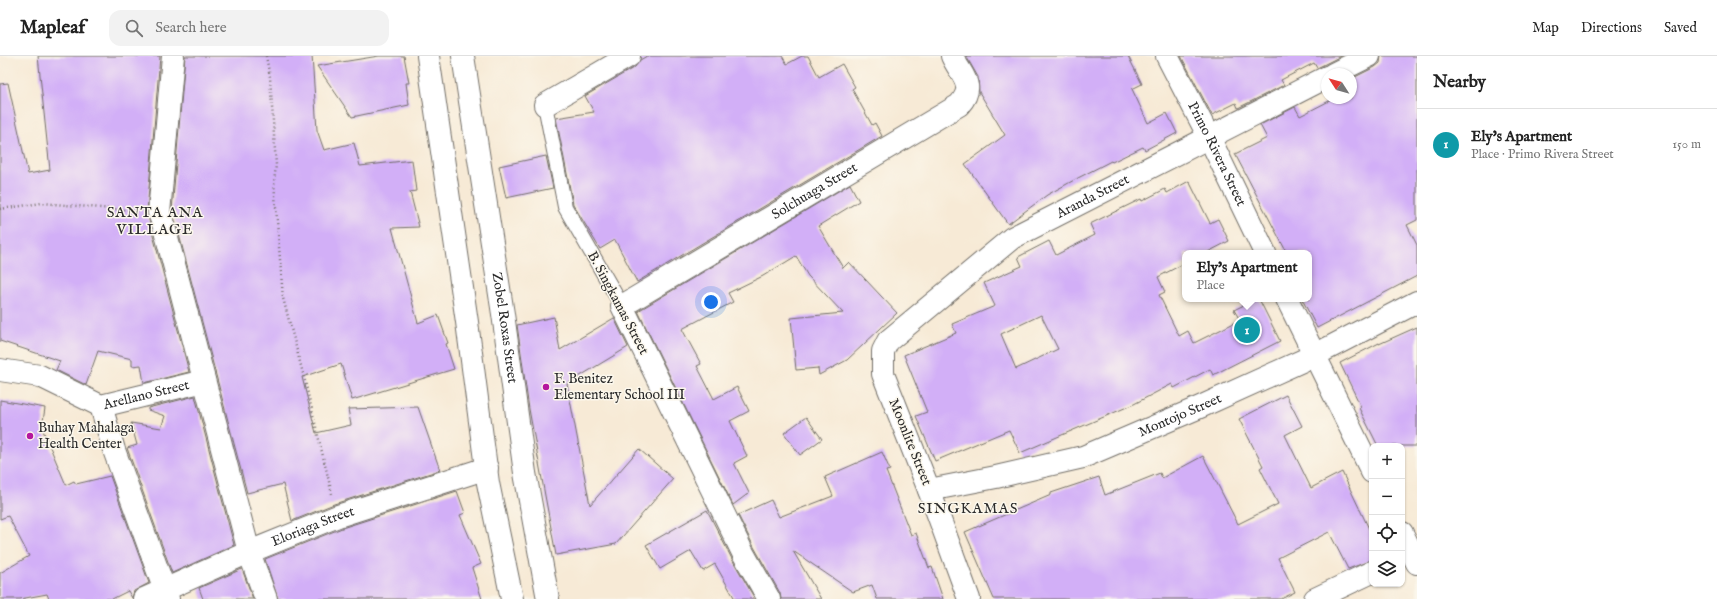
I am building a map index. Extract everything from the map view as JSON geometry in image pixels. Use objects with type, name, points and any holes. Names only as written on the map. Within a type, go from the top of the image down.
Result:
[{"type":"street","points":[[173,56],[159,213],[164,226],[249,552],[266,599]]},
{"type":"street","points":[[428,56],[487,468],[512,599]]},
{"type":"street","name":"Zobel Roxas Street","points":[[463,56],[503,314],[525,473],[548,599]]},
{"type":"street","points":[[545,105],[629,56]]},
{"type":"street","name":"Solchuaga Street","points":[[622,306],[959,105],[965,98],[968,91],[967,84],[952,56]]},
{"type":"street","name":"Primo Rivera Street","points":[[1167,56],[1209,137],[1264,250]]},
{"type":"street","points":[[1346,68],[1369,56]]},
{"type":"street","name":"Aranda Street","points":[[883,351],[888,341],[1012,238],[1321,80]]},
{"type":"street","points":[[1289,302],[1369,466]]},
{"type":"street","name":"Montojo Street","points":[[929,490],[996,477],[1083,457],[1200,407],[1314,355],[1417,302]]},
{"type":"street","name":"B. Singkamas Street","points":[[622,306],[743,553],[769,599]]},
{"type":"street","name":"Moonlite Street","points":[[883,351],[883,374],[929,490],[969,599]]},
{"type":"street","name":"Arellano Street","points":[[0,370],[40,376],[101,406],[204,381]]},
{"type":"street","points":[[101,406],[166,595]]},
{"type":"street","name":"Eloriaga Street","points":[[144,599],[166,595],[249,552],[338,516],[487,468]]},
{"type":"street","points":[[1405,540],[1412,556]]},
{"type":"street","points":[[1315,599],[1369,573]]},
{"type":"lane","name":"B. Singkamas Street","points":[[545,105],[565,207],[622,306]]},
{"type":"path","points":[[266,56],[270,78],[276,165],[274,182],[283,298],[338,516]]},
{"type":"path","points":[[0,209],[42,203],[159,213]]},
{"type":"building","points":[[38,56],[160,56],[147,212],[189,372],[144,383],[141,365],[132,366],[132,359],[98,351],[86,385],[56,370],[60,361],[0,341],[0,84],[8,83],[28,174],[50,170]]},
{"type":"building","points":[[185,56],[312,56],[317,130],[324,150],[354,143],[360,166],[412,160],[416,191],[410,192],[419,227],[392,228],[418,323],[438,315],[448,343],[446,344],[454,369],[352,400],[341,364],[302,377],[316,433],[351,425],[348,409],[418,407],[440,470],[334,504],[292,521],[283,484],[247,493],[172,211]]},
{"type":"building","points":[[379,56],[404,56],[409,83],[406,83],[409,105],[352,117],[317,66]]},
{"type":"building","points":[[647,56],[782,56],[787,64],[802,56],[808,56],[819,77],[842,64],[855,87],[852,89],[872,125],[875,123],[882,136],[637,282],[615,240],[600,249],[573,204],[556,118],[594,112],[585,96],[635,67],[640,60]]},
{"type":"building","points":[[966,56],[1128,56],[1142,84],[1132,89],[1148,123],[1167,113],[1177,133],[1145,150],[1143,147],[1076,179],[1047,195],[1008,224],[965,164],[1005,135],[979,92],[978,77]]},
{"type":"building","points":[[1181,56],[1341,56],[1317,68],[1314,63],[1281,80],[1284,85],[1238,108],[1236,103],[1212,115]]},
{"type":"building","points":[[1381,56],[1417,56],[1417,220],[1407,225],[1417,245],[1417,276],[1317,328],[1304,302],[1312,302],[1312,250],[1285,250],[1235,154],[1267,138],[1260,125],[1295,107],[1300,116],[1323,104],[1357,104],[1357,76],[1380,63]]},
{"type":"building","points":[[546,156],[553,188],[506,198],[499,166]]},
{"type":"building","points":[[1189,181],[1210,223],[1218,219],[1229,241],[1212,250],[1182,250],[1182,265],[1158,277],[1165,292],[1159,295],[1179,336],[1188,331],[1194,343],[1240,320],[1234,310],[1250,302],[1260,302],[1280,341],[1213,375],[1210,369],[1174,388],[1172,384],[1134,404],[1020,453],[1009,430],[935,461],[916,416],[927,412],[904,355],[956,333],[952,324],[995,306],[984,283],[1022,266],[1018,257],[1049,241],[1056,255],[1095,235],[1090,224],[1165,189],[1167,193]],"holes":[[[1041,315],[1058,349],[1016,369],[1001,334]]]},
{"type":"building","points":[[850,184],[859,201],[818,226],[843,268],[849,262],[897,313],[847,360],[819,375],[818,368],[796,370],[791,318],[843,313],[808,276],[796,256],[763,276],[728,293],[733,302],[682,329],[701,364],[697,366],[714,399],[737,387],[749,411],[730,421],[747,456],[734,463],[749,493],[733,505],[638,311]]},
{"type":"building","name":"F. Benitez Elementary School III","points":[[554,317],[560,350],[614,318],[628,347],[567,384],[590,505],[639,449],[673,479],[616,544],[556,555],[529,409],[517,325]]},
{"type":"building","points":[[1417,327],[1417,446],[1405,446],[1405,443],[1376,443],[1359,408],[1361,407],[1340,363]]},
{"type":"building","points":[[1286,395],[1302,426],[1285,435],[1311,488],[1342,472],[1369,529],[1369,561],[1348,569],[1329,532],[1278,558],[1295,592],[1281,599],[994,599],[965,532],[1051,495],[1051,493],[1099,477],[1105,495],[1160,473],[1162,478],[1203,456],[1238,524],[1278,504],[1260,468],[1263,466],[1239,419]]},
{"type":"building","points":[[195,396],[234,545],[172,573],[127,448],[137,445],[131,423],[161,428],[165,416],[148,410],[148,408]]},
{"type":"building","points":[[0,400],[45,408],[42,428],[66,485],[74,481],[76,484],[110,476],[149,583],[134,591],[132,598],[128,591],[112,599],[49,599],[47,594],[20,599],[0,599],[0,573],[29,556],[8,516],[0,519]]},
{"type":"building","points":[[806,417],[822,439],[800,455],[784,433]]},
{"type":"building","points":[[882,452],[890,470],[886,471],[911,535],[916,533],[929,568],[932,567],[943,599],[877,599],[872,585],[853,592],[793,551],[821,599],[781,599],[780,593],[738,515],[771,500],[779,517],[833,496],[825,477]]},
{"type":"building","points":[[457,491],[465,513],[460,515],[481,564],[472,568],[482,599],[278,599],[265,559],[342,528]]},
{"type":"building","points":[[707,510],[732,559],[755,599],[735,599],[715,564],[703,571],[691,551],[660,569],[646,545]]},
{"type":"building","points":[[242,569],[253,599],[203,599],[199,588]]},
{"type":"place","name":"Ely's Apartment","points":[[1247,330]]},
{"type":"place","name":"F. Benitez Elementary School III","points":[[546,387]]},
{"type":"place","name":"Buhay Mahalaga Health Center","points":[[30,436]]},
{"type":"district","name":"SANTA ANA VILLAGE","points":[[155,220]]},
{"type":"district","name":"SINGKAMAS","points":[[968,508]]}]
